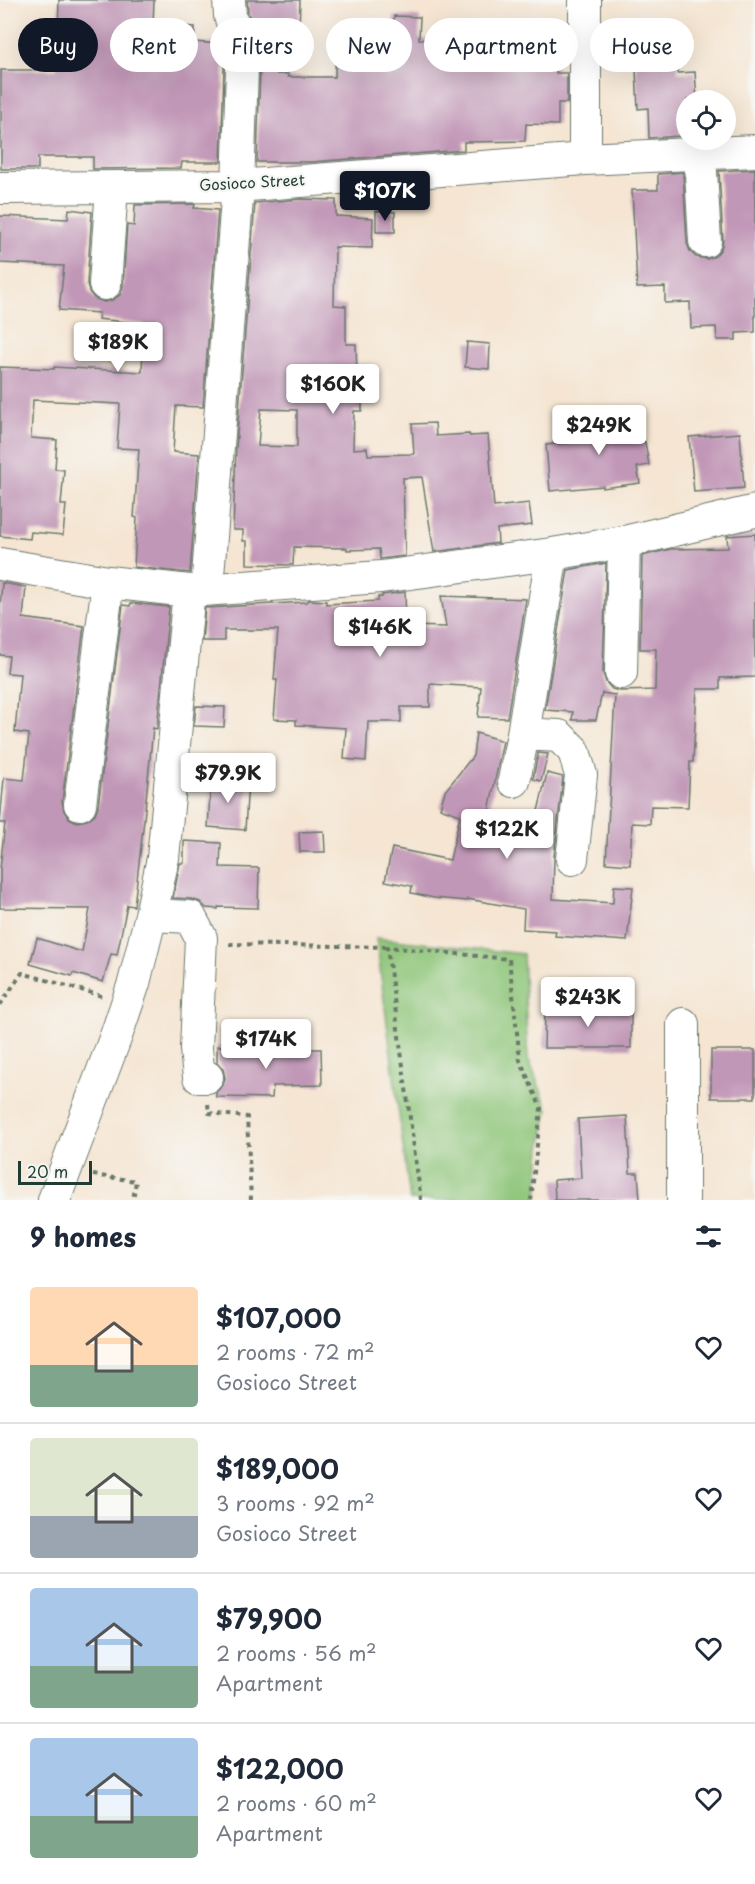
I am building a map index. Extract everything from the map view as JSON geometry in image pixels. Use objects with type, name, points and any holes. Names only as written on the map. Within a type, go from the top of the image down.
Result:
[{"type":"street","points":[[54,1200],[134,983],[163,858],[198,590],[238,186],[242,69],[240,44],[230,16],[229,0]]},
{"type":"street","points":[[585,0],[585,159]]},
{"type":"street","name":"Gosioco Street","points":[[0,188],[238,186],[585,159],[755,151]]},
{"type":"street","points":[[700,154],[705,241]]},
{"type":"street","points":[[105,284],[112,188]]},
{"type":"street","points":[[0,564],[108,582],[198,590],[381,577],[552,554],[624,542],[755,512]]},
{"type":"street","points":[[621,673],[624,542]]},
{"type":"street","points":[[514,781],[552,554]]},
{"type":"street","points":[[80,804],[108,582]]},
{"type":"street","points":[[523,734],[559,736],[574,751],[581,775],[572,859]]},
{"type":"street","points":[[151,915],[190,917],[201,938],[196,1049],[200,1077],[207,1077]]},
{"type":"street","points":[[683,1024],[683,1200]]},
{"type":"path","points":[[228,955],[231,944],[387,947],[509,959],[520,1060],[541,1108],[531,1200]]},
{"type":"path","points":[[387,947],[421,1200]]},
{"type":"path","points":[[0,1005],[22,973],[104,997]]},
{"type":"path","points":[[207,1077],[209,1113],[247,1117],[251,1200]]},
{"type":"path","points":[[65,1171],[136,1181],[133,1200]]},
{"type":"green space","points":[[376,938],[523,954],[528,1058],[548,1109],[541,1148],[537,1200],[410,1200]]},
{"type":"building","points":[[59,0],[154,0],[153,18],[110,18],[110,72],[198,72],[198,42],[210,43],[210,72],[224,72],[221,162],[182,162],[181,168],[93,169],[93,157],[38,157],[38,169],[1,169],[1,70],[98,72],[98,18],[58,18]]},
{"type":"building","points":[[247,0],[300,0],[299,18],[250,18]]},
{"type":"building","points":[[394,16],[420,17],[419,39],[424,39],[424,72],[567,73],[567,103],[558,103],[558,125],[526,124],[525,141],[464,142],[464,150],[311,162],[257,162],[260,72],[277,72],[277,74],[288,74],[288,77],[335,77],[335,72],[412,72],[412,18],[394,18]]},
{"type":"building","points":[[636,72],[695,72],[696,90],[676,90],[676,136],[649,138],[648,108],[638,109]]},
{"type":"building","points":[[755,169],[755,332],[736,333],[736,340],[717,340],[716,327],[691,328],[690,302],[665,303],[665,287],[637,288],[632,190],[658,190],[658,174],[683,172],[687,243],[690,251],[696,257],[707,259],[715,256],[721,249],[723,241],[719,171]]},
{"type":"building","points":[[301,199],[336,200],[336,216],[373,218],[372,248],[335,247],[334,305],[346,306],[346,344],[356,344],[357,376],[362,376],[362,411],[354,411],[353,449],[367,448],[368,455],[414,454],[412,424],[435,423],[436,436],[488,435],[494,507],[529,503],[532,525],[497,529],[498,543],[434,552],[422,477],[403,478],[405,556],[380,559],[379,549],[294,547],[293,565],[247,564],[247,541],[243,541],[243,530],[233,530],[236,448],[255,203]],"holes":[[[261,409],[297,410],[297,447],[258,446]]]},
{"type":"building","points":[[195,204],[194,208],[218,210],[203,407],[176,406],[173,452],[199,454],[190,573],[134,567],[137,518],[134,517],[139,449],[117,448],[120,404],[33,400],[31,438],[57,440],[55,469],[64,470],[61,505],[66,505],[63,535],[31,532],[30,539],[0,536],[0,367],[54,369],[54,367],[142,372],[144,324],[98,319],[99,313],[59,310],[64,266],[0,263],[0,216],[68,219],[69,209],[92,212],[87,283],[89,292],[94,298],[104,302],[120,295],[123,286],[127,225],[134,226],[135,205]]},
{"type":"building","points":[[376,211],[395,212],[395,232],[376,232]]},
{"type":"building","points":[[467,342],[490,344],[489,369],[465,367]]},
{"type":"building","points":[[629,409],[634,443],[645,442],[649,465],[637,467],[640,483],[550,491],[546,445],[596,440],[592,414]]},
{"type":"building","points":[[740,433],[744,488],[694,492],[689,437]]},
{"type":"building","points":[[755,534],[755,677],[720,678],[720,689],[697,689],[688,807],[651,806],[650,824],[632,823],[630,865],[606,863],[615,695],[602,693],[596,720],[572,720],[573,712],[545,710],[568,570],[606,563],[603,673],[606,682],[612,689],[620,691],[655,690],[656,649],[640,649],[642,556],[671,549],[728,548],[727,536]]},
{"type":"building","points":[[2,583],[26,587],[23,618],[84,626],[62,802],[69,818],[77,822],[87,820],[95,814],[98,806],[123,605],[130,606],[131,603],[169,607],[157,729],[153,728],[134,906],[127,905],[117,955],[111,954],[103,982],[30,964],[37,938],[82,952],[90,909],[0,908],[0,869],[5,823],[0,823],[4,778],[24,780],[29,734],[15,732],[20,674],[7,673],[9,656],[0,655]]},
{"type":"building","points":[[405,592],[406,626],[446,627],[441,596],[526,599],[507,718],[478,717],[481,687],[430,684],[430,707],[401,707],[401,722],[368,722],[366,761],[344,759],[346,728],[296,725],[296,720],[274,719],[278,630],[224,630],[224,641],[202,641],[205,608],[309,600],[326,601],[326,604],[378,601],[378,597],[382,595]]},
{"type":"building","points":[[196,706],[225,707],[224,727],[194,726]]},
{"type":"building","points":[[476,733],[503,741],[484,836],[531,841],[547,773],[563,777],[554,857],[553,899],[613,903],[614,886],[633,887],[627,941],[555,936],[556,931],[523,929],[524,909],[467,899],[467,901],[434,898],[411,893],[412,886],[385,881],[392,848],[450,860],[460,815],[440,808],[445,791],[473,756]]},
{"type":"building","points":[[538,753],[548,754],[541,781],[533,779]]},
{"type":"building","points":[[211,778],[248,781],[245,830],[208,827]]},
{"type":"building","points":[[324,831],[325,852],[300,852],[299,832]]},
{"type":"building","points":[[184,841],[221,843],[220,867],[259,868],[258,908],[206,908],[200,902],[191,899],[173,898],[180,863],[184,863]]},
{"type":"building","points":[[570,1007],[631,1007],[631,1048],[544,1048],[545,1009],[570,1009]]},
{"type":"building","points":[[217,1046],[321,1049],[322,1085],[273,1086],[272,1098],[216,1097],[216,1092],[223,1085],[225,1078],[223,1069],[217,1062]]},
{"type":"building","points":[[711,1050],[755,1050],[755,1098],[711,1098]]},
{"type":"building","points":[[627,1116],[630,1173],[638,1173],[640,1200],[555,1200],[554,1180],[581,1178],[578,1119]]}]
